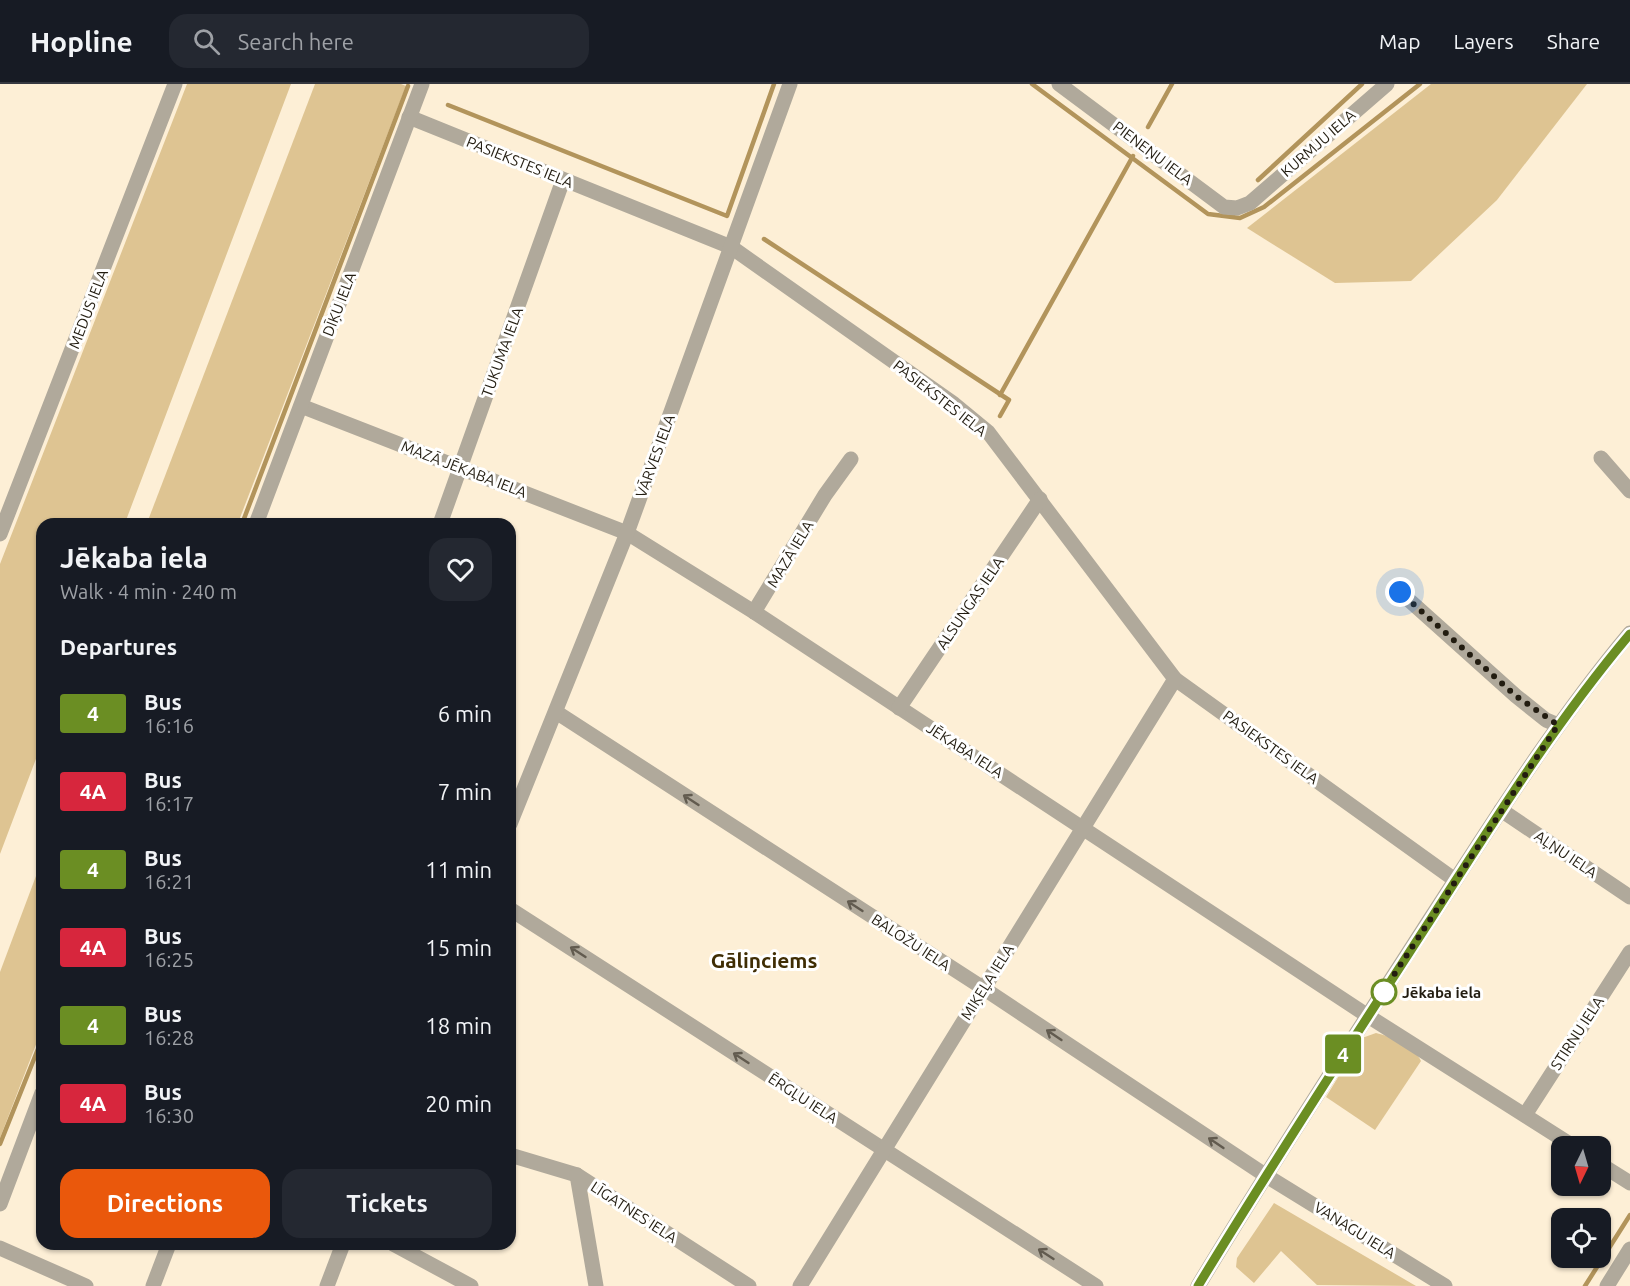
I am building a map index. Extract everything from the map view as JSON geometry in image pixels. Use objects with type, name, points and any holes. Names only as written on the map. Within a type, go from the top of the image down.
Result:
[{"type":"street","name":"MEDUS IELA","points":[[0,534],[175,84]]},
{"type":"street","name":"DĪĶU IELA","points":[[258,518],[422,84]]},
{"type":"street","name":"VĀRVES IELA","points":[[516,809],[627,533],[790,84]]},
{"type":"street","name":"PIENEŅU IELA","points":[[1059,84],[1224,207],[1237,208],[1250,203]]},
{"type":"street","name":"KURMJU IELA","points":[[1250,203],[1387,84]]},
{"type":"street","name":"PASIEKSTES IELA","points":[[409,117],[731,247],[954,404],[988,432],[1175,679],[1455,880]]},
{"type":"street","name":"TUKUMA IELA","points":[[442,518],[563,180]]},
{"type":"street","name":"MAZĀ JĒKABA IELA","points":[[301,406],[627,533]]},
{"type":"street","points":[[1601,458],[1630,491]]},
{"type":"street","name":"MAZĀ IELA","points":[[754,612],[825,495],[851,459]]},
{"type":"street","name":"ALSUNGAS IELA","points":[[899,708],[1040,499]]},
{"type":"street","name":"JĒKABA IELA","points":[[627,533],[754,612],[1368,1016],[1558,1136]]},
{"type":"street","points":[[1400,592],[1516,696],[1558,725]]},
{"type":"street","points":[[1198,1286],[1265,1175],[1501,810],[1558,725],[1630,633]]},
{"type":"street","name":"MIĶEĻA IELA","points":[[800,1286],[882,1149],[1175,679]]},
{"type":"street","name":"BALOŽU IELA","points":[[556,712],[983,988],[1265,1175]]},
{"type":"street","name":"AĻŅU IELA","points":[[1501,810],[1630,897]]},
{"type":"street","name":"ĒRGĻU IELA","points":[[516,913],[1096,1286]]},
{"type":"street","name":"STIRNU IELA","points":[[1525,1115],[1630,952]]},
{"type":"street","points":[[0,1204],[36,1109]]},
{"type":"street","name":"LĪGATNES IELA","points":[[516,1157],[577,1176],[749,1286]]},
{"type":"street","points":[[1611,1171],[1630,1183]]},
{"type":"street","name":"VANAGU IELA","points":[[1265,1175],[1445,1286]]},
{"type":"street","points":[[577,1176],[596,1286]]},
{"type":"street","points":[[0,1248],[86,1286]]},
{"type":"street","points":[[1607,1286],[1630,1249]]},
{"type":"street","points":[[153,1286],[167,1250]]},
{"type":"street","points":[[327,1286],[341,1250]]},
{"type":"street","points":[[404,1250],[471,1286]]},
{"type":"shaded area","points":[[187,84],[291,84],[127,518],[36,518],[36,759],[0,854],[0,564]]},
{"type":"shaded area","points":[[315,84],[401,84],[406,86],[240,518],[149,518]]},
{"type":"shaded area","points":[[1431,84],[1587,84],[1497,200],[1411,281],[1335,283],[1247,228]]},
{"type":"shaded area","points":[[36,876],[36,1045],[0,1138],[0,972]]},
{"type":"shaded area","points":[[1376,1033],[1402,1043],[1421,1061],[1375,1130],[1326,1097],[1362,1038]]},
{"type":"shaded area","points":[[1274,1203],[1416,1286],[1317,1285],[1281,1251],[1254,1283],[1236,1267],[1237,1258]]},
{"type":"waterway","points":[[448,105],[727,216],[774,84]]},
{"type":"waterway","points":[[1032,84],[1208,214],[1240,218],[1264,207],[1420,84]]},
{"type":"waterway","points":[[1148,127],[1172,84]]},
{"type":"waterway","points":[[1258,180],[1362,84]]},
{"type":"waterway","points":[[244,518],[408,86]]},
{"type":"waterway","points":[[1000,395],[1133,156]]},
{"type":"waterway","points":[[764,239],[1009,400],[1000,416]]},
{"type":"waterway","points":[[0,1144],[36,1054]]},
{"type":"waterway","points":[[1585,1286],[1630,1215]]},
{"type":"bus line","name":"4","points":[[1198,1286],[1265,1175],[1514,789],[1591,680],[1630,634]]},
{"type":"place","name":"Jēkaba iela","points":[[1384,992]]},
{"type":"district","name":"Gāliņciems","points":[[764,960]]},
{"type":"route","points":[[1384,992],[1380,996],[1558,725],[1546,720],[1516,696],[1400,592]]}]
